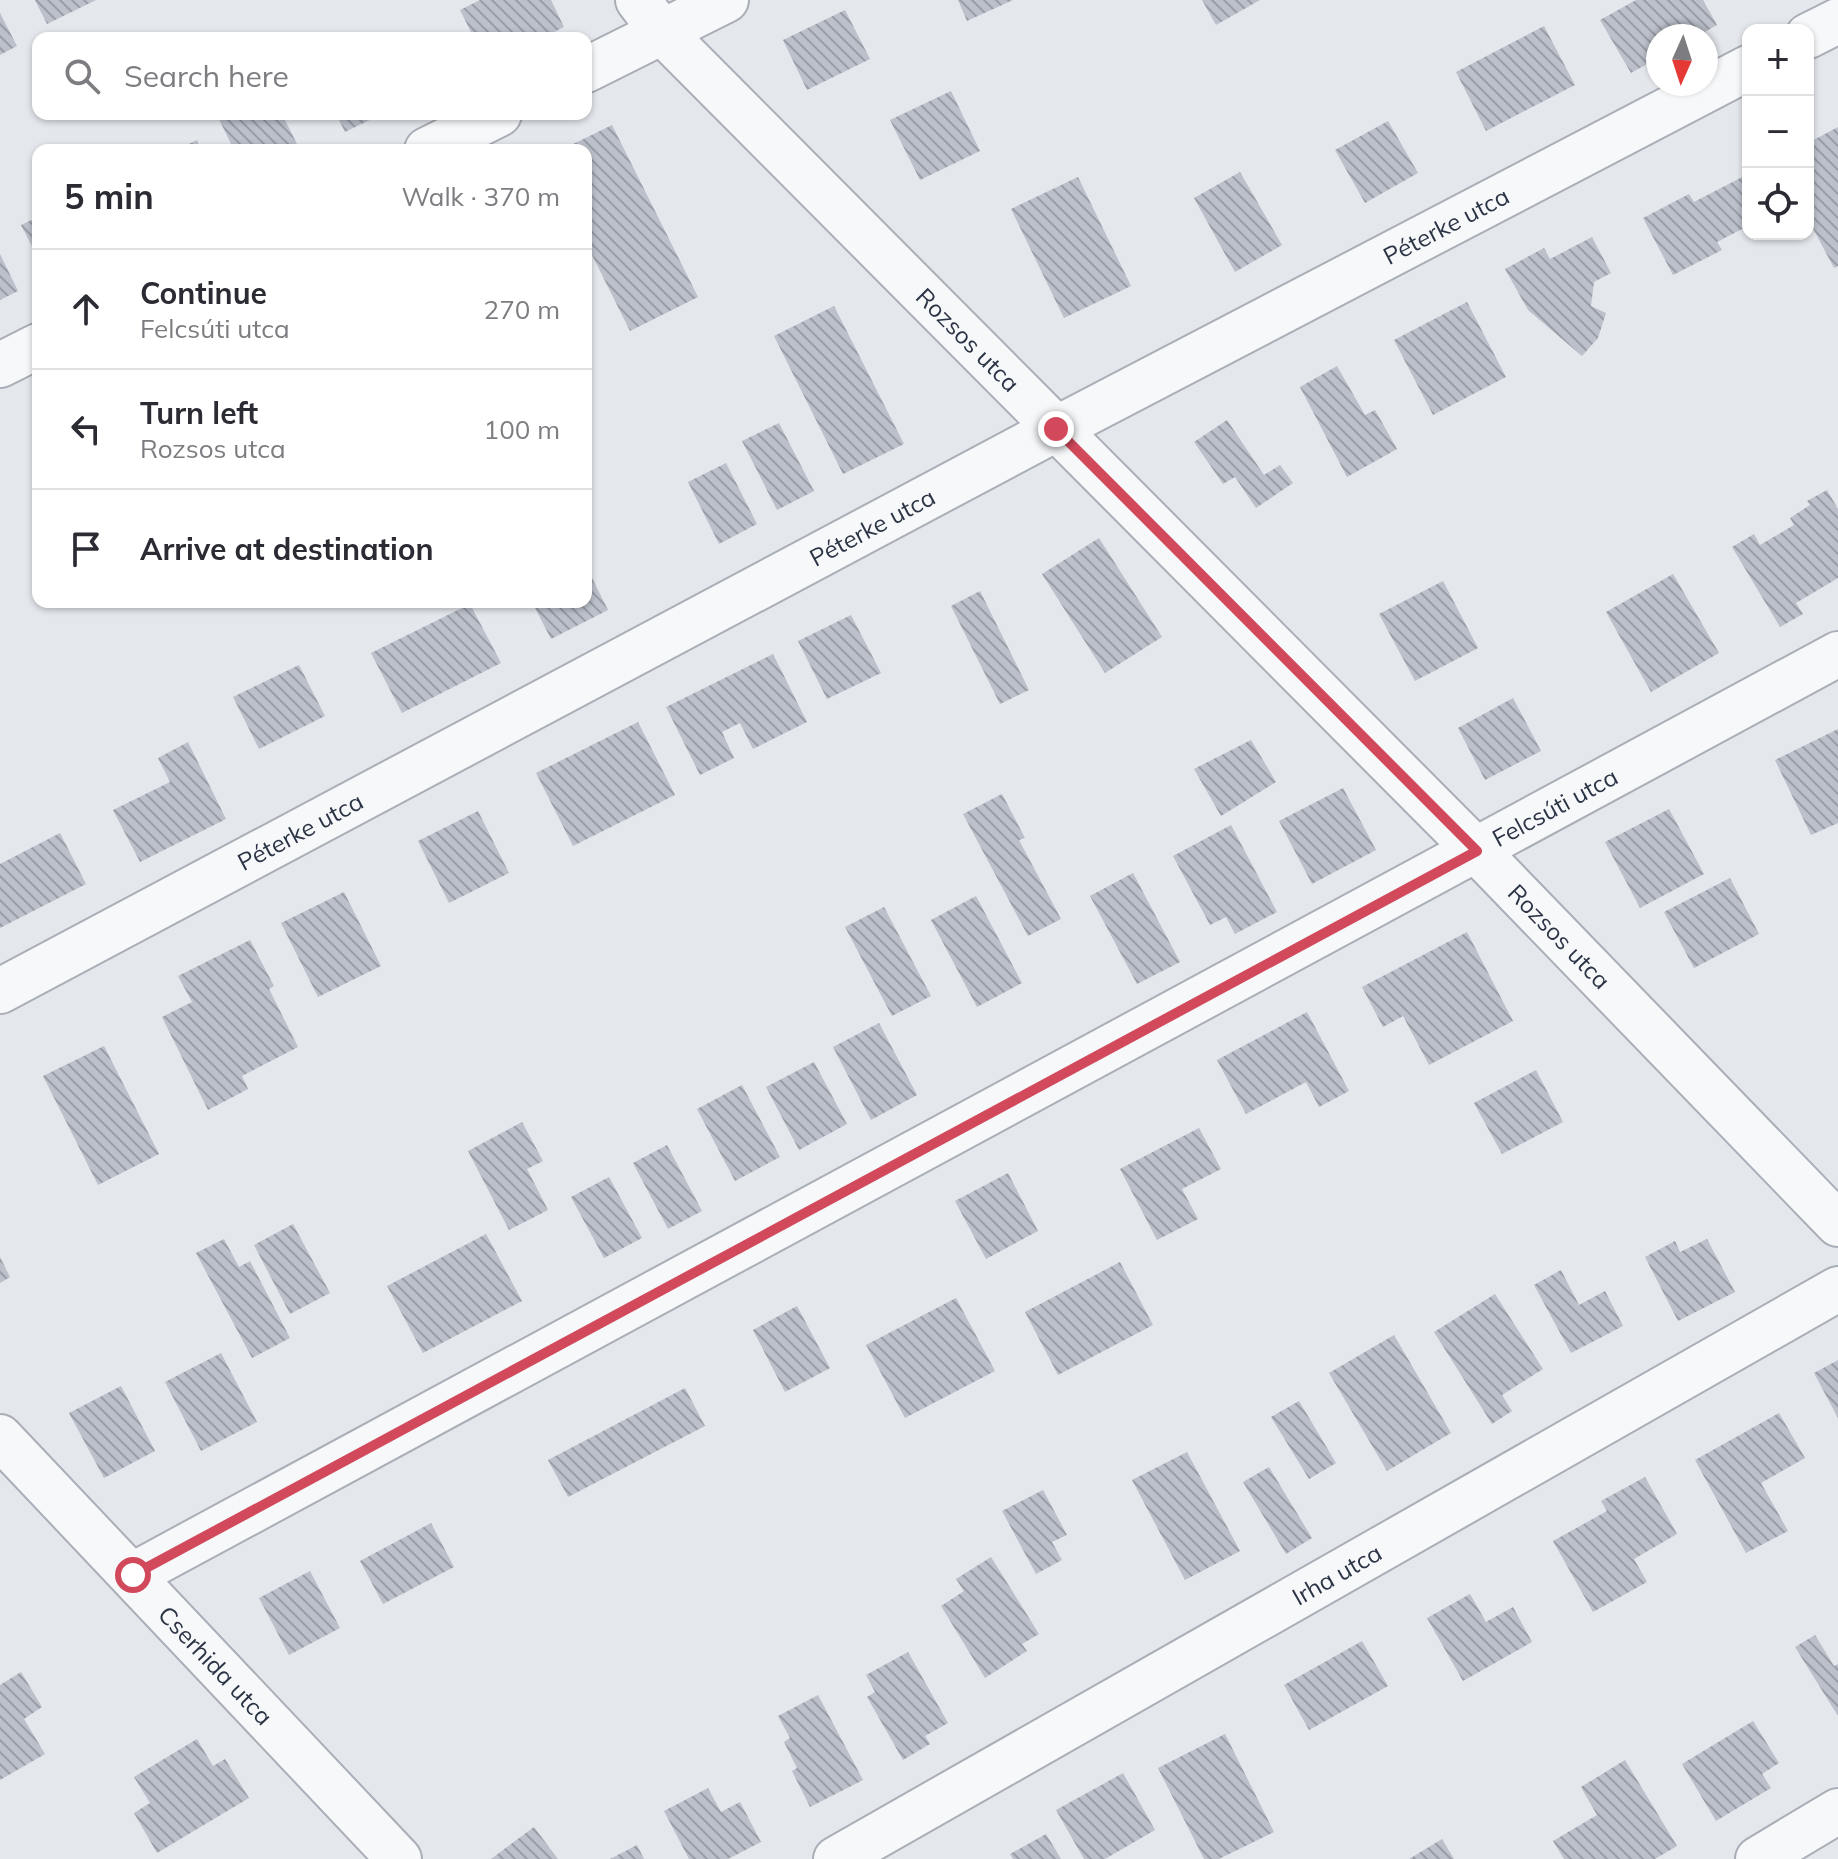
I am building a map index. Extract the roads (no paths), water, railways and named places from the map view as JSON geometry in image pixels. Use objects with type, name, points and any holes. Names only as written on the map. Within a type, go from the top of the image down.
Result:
[{"type":"street","points":[[592,65],[650,16],[726,0]]},
{"type":"street","name":"Rozsos utca","points":[[650,16],[1477,851],[1838,1224]]},
{"type":"street","points":[[1814,33],[1838,21]]},
{"type":"street","name":"Péterke utca","points":[[0,991],[1056,429],[1742,71]]},
{"type":"street","points":[[439,144],[487,120]]},
{"type":"street","points":[[0,365],[32,349]]},
{"type":"street","name":"Felcsúti utca","points":[[133,1575],[1838,654]]},
{"type":"street","name":"Irha utca","points":[[836,1859],[1838,1289]]},
{"type":"street","name":"Cserhida utca","points":[[0,1437],[399,1859]]},
{"type":"street","points":[[1758,1859],[1838,1811]]}]
